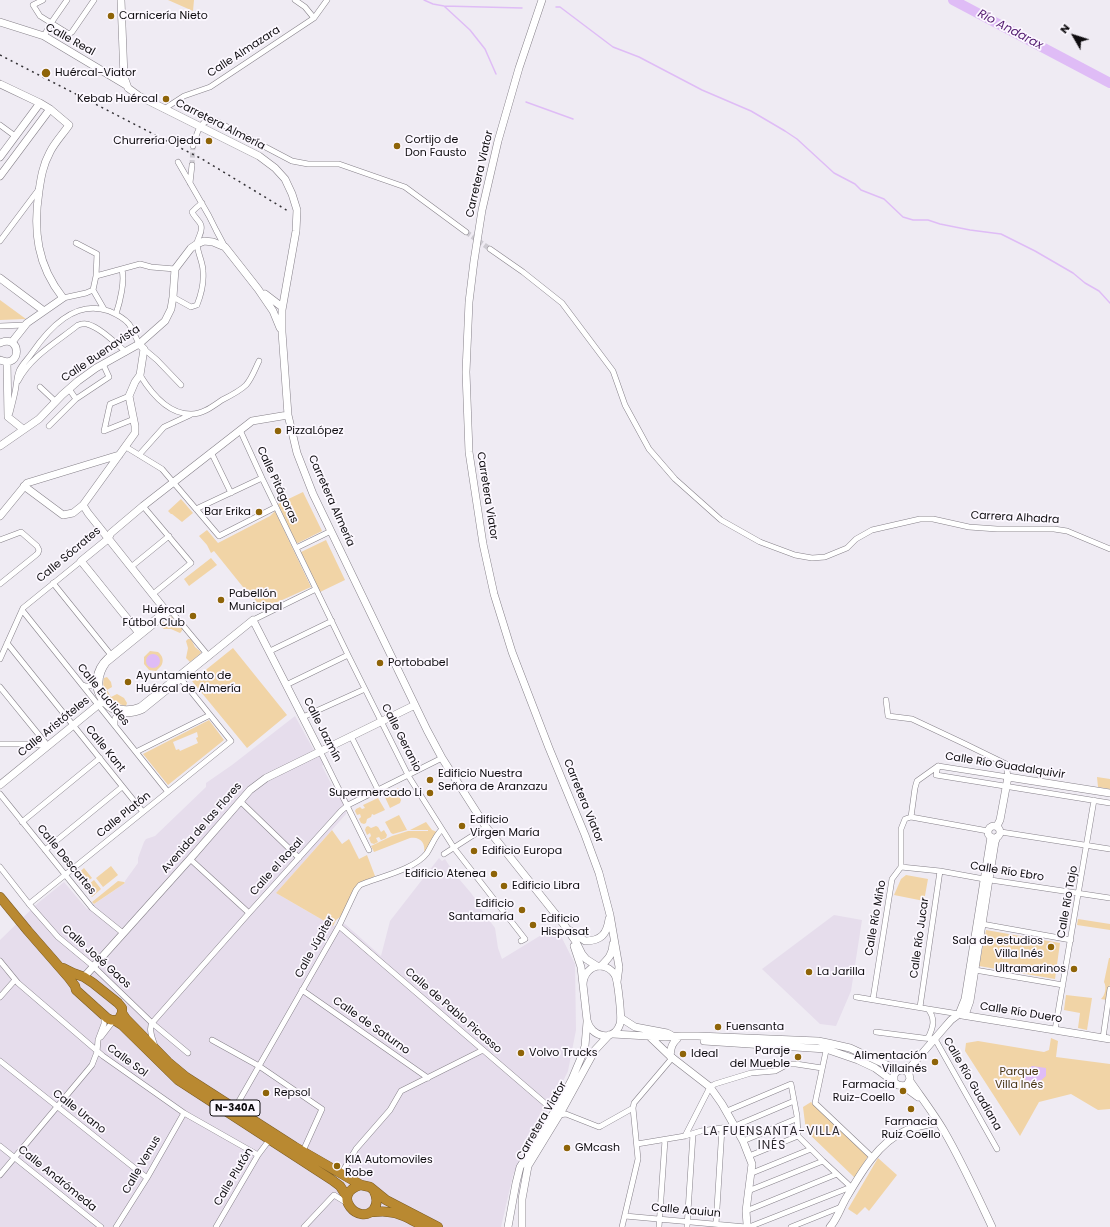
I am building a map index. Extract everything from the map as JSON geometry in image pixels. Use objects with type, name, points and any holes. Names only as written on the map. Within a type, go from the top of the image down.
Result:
[{"type":"highway","name":"N-340A","points":[[0,897],[75,986],[76,990],[81,996],[111,1020],[114,1020],[122,1025],[178,1080],[270,1139],[362,1185],[370,1187],[386,1200],[438,1227]]},
{"type":"highway","name":"N-340A","points":[[52,960],[73,973],[84,977],[118,1003],[122,1008],[122,1012],[126,1019],[186,1077],[235,1108],[302,1155],[340,1186],[349,1208],[355,1214],[361,1215],[372,1212],[387,1212],[405,1216],[424,1227]]},
{"type":"highway","points":[[75,986],[78,979],[84,977]]},
{"type":"highway","points":[[114,1020],[120,1017],[122,1012]]},
{"type":"highway","points":[[347,1200],[351,1190],[362,1185]]},
{"type":"highway","points":[[372,1212],[377,1202],[374,1191]]},
{"type":"street","points":[[43,0],[33,5],[40,16],[69,34],[72,32],[94,0]]},
{"type":"street","points":[[44,36],[67,0]]},
{"type":"street","points":[[121,0],[124,77],[126,85]]},
{"type":"street","points":[[295,0],[305,7],[314,18]]},
{"type":"street","name":"Calle Almazara","points":[[164,109],[184,96],[210,87],[314,18],[327,0]]},
{"type":"street","name":"Carretera Viator","points":[[508,1227],[520,1167],[557,1112],[595,1050],[620,1025],[621,1018],[617,982],[619,966],[610,915],[599,873],[585,834],[549,748],[512,652],[494,594],[483,544],[469,452],[466,342],[474,261],[484,202],[498,141],[519,68],[542,0]]},
{"type":"street","name":"Calle Real","points":[[0,22],[44,36],[126,85]]},
{"type":"street","points":[[0,84],[40,103],[50,109],[69,125],[50,151],[41,175],[36,211],[36,231],[39,250],[46,270],[63,298]]},
{"type":"street","name":"Carretera Almería","points":[[126,85],[130,90],[139,96],[240,146],[270,163],[280,173],[289,186],[295,203],[297,220],[282,309],[282,332],[288,415],[297,453],[313,494],[442,758],[486,827],[565,926]]},
{"type":"street","points":[[0,157],[40,103]]},
{"type":"street","points":[[0,176],[50,109]]},
{"type":"street","points":[[193,146],[200,127],[206,121],[216,121],[292,161],[308,164],[340,164],[395,182],[408,189],[466,232]]},
{"type":"street","points":[[0,125],[15,136]]},
{"type":"street","points":[[178,162],[225,247],[268,303],[282,332]]},
{"type":"street","points":[[190,183],[192,165]]},
{"type":"street","points":[[0,241],[40,188]]},
{"type":"street","points":[[173,297],[192,307],[197,305],[200,297],[204,272],[197,244],[202,233],[201,226],[192,212],[202,203]]},
{"type":"street","points":[[96,276],[140,264],[151,267],[175,269],[191,248],[197,244],[204,241],[213,242],[225,247]]},
{"type":"street","points":[[76,243],[97,254],[96,276],[93,290],[104,309]]},
{"type":"street","name":"Carrera Alhadra","points":[[490,249],[523,272],[562,303],[613,370],[625,405],[649,449],[675,480],[721,520],[760,542],[795,555],[812,558],[826,557],[847,548],[856,539],[872,530],[920,519],[933,519],[969,527],[997,529],[1054,528],[1067,531],[1110,549]]},
{"type":"street","name":"Calle Buenavista","points":[[0,446],[38,419],[78,381],[103,364],[141,346],[165,321],[171,309],[175,269]]},
{"type":"street","points":[[116,314],[124,276],[122,270]]},
{"type":"street","points":[[0,278],[44,311]]},
{"type":"street","points":[[258,289],[268,295],[275,296],[285,291]]},
{"type":"street","points":[[258,289],[282,309]]},
{"type":"street","points":[[12,342],[24,325],[63,298],[93,290]]},
{"type":"street","points":[[268,303],[276,309],[282,309]]},
{"type":"street","points":[[8,417],[17,383],[17,376],[20,369],[40,341],[62,319],[80,310],[92,308],[104,309],[116,314],[130,325],[141,346],[181,385]]},
{"type":"street","points":[[17,383],[27,366],[78,325],[86,324],[92,326],[126,352]]},
{"type":"street","points":[[0,326],[24,325]]},
{"type":"street","points":[[0,342],[12,342],[17,349],[15,358],[2,361],[8,417],[23,429]]},
{"type":"street","points":[[24,486],[63,515],[74,513],[83,505],[135,433],[134,419],[129,396],[140,375],[141,346]]},
{"type":"street","points":[[139,455],[164,427],[192,414],[208,410],[245,386],[251,378],[259,361]]},
{"type":"street","points":[[48,426],[76,399],[109,377],[103,364]]},
{"type":"street","points":[[140,375],[148,388],[162,403],[176,412],[192,414]]},
{"type":"street","points":[[40,387],[56,402]]},
{"type":"street","points":[[69,389],[76,399]]},
{"type":"street","points":[[129,396],[110,404],[104,431],[134,419]]},
{"type":"street","name":"Calle Sócrates","points":[[0,659],[23,608],[108,539],[111,533],[143,506],[252,421],[288,415]]},
{"type":"street","name":"Calle Pitágoras","points":[[240,430],[296,548]]},
{"type":"street","points":[[126,447],[162,469],[219,536],[276,508]]},
{"type":"street","points":[[212,452],[231,493]]},
{"type":"street","points":[[0,516],[27,483],[118,455]]},
{"type":"street","points":[[196,510],[262,478]]},
{"type":"street","points":[[83,505],[108,539],[166,611],[111,655],[101,665],[97,675],[101,703],[113,710],[123,713]]},
{"type":"street","points":[[143,506],[191,563],[153,594]]},
{"type":"street","points":[[296,548],[331,531]]},
{"type":"street","points":[[0,540],[21,532],[37,546],[39,550],[38,553],[0,584]]},
{"type":"street","points":[[130,567],[169,536]]},
{"type":"street","name":"Calle Geranio","points":[[296,548],[408,775],[454,848],[525,939],[521,941]]},
{"type":"street","points":[[81,561],[139,633]]},
{"type":"street","points":[[53,583],[111,655]]},
{"type":"street","points":[[117,728],[114,722],[115,718],[119,714],[143,709],[253,620],[316,589]]},
{"type":"street","name":"Calle Euclides","points":[[22,610],[80,683],[101,703],[117,728],[168,792]]},
{"type":"street","points":[[171,612],[206,653],[142,705],[135,708],[122,709],[115,706],[106,701],[100,690],[100,677],[107,663],[171,612]]},
{"type":"street","name":"Calle Jazmín","points":[[253,620],[348,805],[369,850]]},
{"type":"street","points":[[270,651],[332,621]]},
{"type":"street","name":"Calle Kant","points":[[7,643],[143,812]]},
{"type":"street","points":[[286,684],[348,656]]},
{"type":"street","points":[[136,752],[210,715],[181,679]]},
{"type":"street","points":[[80,683],[85,686],[90,686],[97,680]]},
{"type":"street","points":[[0,687],[48,746]]},
{"type":"street","points":[[303,717],[365,688]]},
{"type":"street","points":[[886,700],[888,716],[912,719],[1006,764],[1008,777],[1005,786],[1000,820],[995,833],[962,1015]]},
{"type":"street","name":"Calle Aristóteles","points":[[0,785],[101,703]]},
{"type":"street","name":"Avenida de las Flores","points":[[84,977],[250,790],[266,778],[415,705]]},
{"type":"street","name":"Calle Platón","points":[[29,904],[231,741],[210,715]]},
{"type":"street","points":[[350,736],[378,790]]},
{"type":"street","points":[[0,739],[2,744],[32,744],[48,746]]},
{"type":"street","points":[[22,822],[100,758]]},
{"type":"street","name":"Calle el Rosal","points":[[152,1023],[249,912],[348,805],[442,758]]},
{"type":"street","points":[[938,766],[917,782],[911,816],[995,833],[1110,849]]},
{"type":"street","name":"Calle Río Guadalquivir","points":[[1110,793],[938,766],[936,775],[1110,803]]},
{"type":"street","points":[[45,850],[122,787]]},
{"type":"street","name":"Calle Descartes","points":[[0,794],[92,908],[123,933]]},
{"type":"street","name":"Calle Río Tajo","points":[[1055,1030],[1088,846],[1094,800]]},
{"type":"street","points":[[240,801],[299,858]]},
{"type":"street","name":"Calle Río Miño","points":[[873,1000],[892,879],[901,867],[901,829],[905,819],[911,816]]},
{"type":"street","points":[[444,854],[486,827]]},
{"type":"street","name":"Calle Júpiter","points":[[235,1108],[339,926],[356,890],[360,885],[403,870],[421,859],[426,854],[438,833],[442,829]]},
{"type":"street","points":[[190,859],[249,912]]},
{"type":"street","name":"Calle José Gaos","points":[[0,867],[29,904],[58,937],[93,966],[152,1023],[188,1053]]},
{"type":"street","name":"Calle Río Ebro","points":[[901,867],[1110,898]]},
{"type":"street","name":"Calle Río Jucar","points":[[920,1007],[940,872]]},
{"type":"street","points":[[894,1079],[896,1073],[904,1071],[931,1039],[948,1024],[962,1015],[970,1001],[982,924],[986,880]]},
{"type":"street","points":[[565,926],[585,941],[591,941],[602,936],[607,929],[610,915]]},
{"type":"street","points":[[982,924],[1071,940]]},
{"type":"street","name":"Calle de Pablo Picasso","points":[[339,926],[557,1112]]},
{"type":"street","points":[[565,926],[586,959],[599,966],[606,967],[612,972],[617,982]]},
{"type":"street","name":"Carretera Viator","points":[[522,1227],[522,1199],[528,1166],[557,1112],[585,1046],[587,1020],[581,967],[577,953],[565,926]]},
{"type":"street","points":[[583,984],[586,974],[592,968],[599,966],[610,957],[613,951],[613,932]]},
{"type":"street","name":"Calle Sol","points":[[0,961],[23,988],[97,1052],[184,1113],[258,1155]]},
{"type":"street","points":[[93,966],[91,976],[93,983]]},
{"type":"street","points":[[975,970],[1063,985]]},
{"type":"street","points":[[0,997],[15,980]]},
{"type":"street","points":[[1106,1038],[1110,988]]},
{"type":"street","name":"Calle de Saturno","points":[[302,990],[428,1078]]},
{"type":"street","name":"Calle Río Duero","points":[[856,997],[1106,1038]]},
{"type":"street","points":[[928,1009],[934,1020],[931,1039]]},
{"type":"street","points":[[0,1175],[92,1065],[97,1052],[98,1040],[104,1024],[104,1015]]},
{"type":"street","points":[[621,1018],[634,1027],[667,1033],[675,1038]]},
{"type":"street","points":[[98,1040],[114,1020]]},
{"type":"street","points":[[587,1020],[590,1028],[595,1033],[602,1036],[611,1034],[649,1035],[675,1038],[681,1036],[698,1036],[850,1048],[891,1067],[904,1071],[910,1077],[910,1081],[938,1122],[960,1161],[992,1227]]},
{"type":"street","points":[[152,1023],[150,1026],[150,1031],[156,1049]]},
{"type":"street","name":"Calle Río Guadiana","points":[[876,1032],[931,1039],[997,1148]]},
{"type":"street","points":[[649,1035],[671,1056],[710,1087],[727,1111],[743,1141],[752,1164],[746,1211],[748,1227],[852,1187]]},
{"type":"street","points":[[622,1227],[638,1159],[638,1144],[633,1108],[634,1103],[671,1056],[671,1048],[675,1038]]},
{"type":"street","points":[[212,1040],[259,1066],[322,1108],[302,1155]]},
{"type":"street","points":[[827,1046],[814,1103],[872,1157]]},
{"type":"street","points":[[827,1046],[875,1068],[894,1079]]},
{"type":"street","points":[[341,1174],[356,1149],[390,1110],[401,1091],[483,1050]]},
{"type":"street","points":[[872,1058],[887,1070],[898,1086],[903,1086],[911,1091],[926,1104]]},
{"type":"street","name":"Calle Urano","points":[[0,1061],[147,1178]]},
{"type":"street","points":[[685,1136],[710,1087],[715,1084],[751,1073],[775,1071],[788,1064],[822,1068]]},
{"type":"street","points":[[903,1086],[910,1081]]},
{"type":"street","points":[[727,1111],[791,1084],[798,1136],[852,1187]]},
{"type":"street","points":[[638,1144],[685,1136],[701,1131],[735,1126],[794,1101]]},
{"type":"street","points":[[557,1112],[599,1127],[633,1108]]},
{"type":"street","name":"Calle Venus","points":[[116,1227],[147,1178],[184,1113]]},
{"type":"street","points":[[743,1141],[796,1119]]},
{"type":"street","points":[[830,1227],[836,1220],[852,1187],[872,1157],[891,1139],[905,1130],[938,1122]]},
{"type":"street","points":[[716,1224],[722,1128]]},
{"type":"street","points":[[687,1224],[693,1134]]},
{"type":"street","points":[[749,1156],[798,1136]]},
{"type":"street","name":"Calle Plutón","points":[[216,1227],[258,1155],[270,1139]]},
{"type":"street","points":[[659,1227],[665,1140]]},
{"type":"street","name":"Calle Andrómeda","points":[[0,1146],[101,1227]]},
{"type":"street","points":[[752,1173],[811,1148]]},
{"type":"street","points":[[748,1191],[823,1161]]},
{"type":"street","points":[[746,1211],[837,1174]]},
{"type":"street","points":[[304,1227],[334,1195],[347,1200]]},
{"type":"street","points":[[791,1227],[841,1207]]},
{"type":"street","name":"Calle Aauiun","points":[[625,1216],[687,1224],[716,1224],[748,1227]]},
{"type":"shaded area","points":[[150,654],[156,654],[160,658],[160,664],[156,668],[150,668],[146,664],[146,658]]},
{"type":"shaded area","points":[[295,716],[317,756],[320,755],[324,764],[322,766],[337,795],[339,794],[346,809],[346,814],[276,893],[333,926],[345,924],[381,956],[390,921],[439,858],[442,861],[445,859],[495,928],[498,948],[502,959],[556,926],[575,964],[576,1030],[568,1071],[553,1102],[524,1150],[513,1175],[501,1227],[0,1227],[0,940],[38,903],[64,882],[87,909],[125,883],[138,863],[138,858],[146,839],[155,836],[206,787],[206,783],[232,765]]},
{"type":"shaded area","name":"La Jarilla","points":[[834,915],[862,920],[851,991],[836,1026],[820,1024],[762,969]]},
{"type":"shaded area","points":[[1032,1066],[1046,1068],[1046,1076],[1038,1083],[1027,1083],[1023,1075],[1023,1072]]},
{"type":"green space","points":[[168,0],[194,0],[193,11]]},
{"type":"green space","points":[[0,300],[26,319],[0,320]]},
{"type":"green space","points":[[303,492],[322,531],[296,543],[278,504]]},
{"type":"green space","points":[[181,499],[193,513],[182,522],[168,511]]},
{"type":"green space","points":[[275,511],[311,587],[260,610],[260,606],[252,596],[251,597],[214,551],[211,553],[207,545],[199,536],[207,530],[218,543],[270,516]]},
{"type":"green space","points":[[326,540],[345,580],[320,592],[301,552]]},
{"type":"green space","points":[[211,558],[217,565],[189,586],[184,579]]},
{"type":"green space","points":[[170,616],[183,629],[180,633],[161,627],[160,624],[162,622],[166,623]]},
{"type":"green space","points":[[191,639],[195,647],[201,652],[190,662],[186,658],[188,648],[186,641]]},
{"type":"green space","points":[[233,648],[287,715],[247,748],[192,681]]},
{"type":"green space","points":[[150,651],[158,652],[161,655],[161,666],[156,671],[149,670],[144,664],[144,657]]},
{"type":"green space","points":[[107,677],[111,682],[112,687],[107,690],[111,697],[117,694],[124,698],[127,703],[126,706],[112,700],[106,693],[103,683],[104,678]]},
{"type":"green space","points":[[209,720],[224,740],[168,785],[143,754]],"holes":[[[197,732],[198,737],[196,738],[198,743],[180,751],[179,749],[176,750],[173,742]]]},
{"type":"green space","points":[[1097,777],[1110,779],[1110,789],[1098,787]]},
{"type":"green space","points":[[398,788],[400,791],[397,792],[401,800],[400,803],[390,808],[384,795]]},
{"type":"green space","points":[[378,798],[385,810],[374,815],[372,814],[371,817],[367,819],[366,823],[361,823],[359,819],[361,817],[360,814],[357,815],[355,811],[356,809],[360,807],[362,809],[365,808],[363,805]]},
{"type":"green space","points":[[399,815],[407,830],[393,834],[385,822]]},
{"type":"green space","points":[[426,822],[432,830],[437,832],[424,853],[423,843],[417,838],[410,838],[374,852],[371,846],[392,836],[408,831],[428,831],[410,830]]},
{"type":"green space","points":[[368,826],[371,828],[376,826],[381,832],[384,830],[387,835],[386,838],[381,840],[379,837],[376,838],[378,842],[374,844],[371,843],[369,838],[371,836],[370,833],[367,835],[365,830]]},
{"type":"green space","points":[[332,830],[342,844],[349,839],[359,859],[367,855],[375,876],[364,881],[333,926],[276,893]]},
{"type":"green space","points":[[111,866],[118,875],[103,887],[96,878]]},
{"type":"green space","points":[[84,868],[92,878],[82,885],[75,876]]},
{"type":"green space","points":[[906,875],[928,879],[924,901],[894,895],[901,879]]},
{"type":"green space","points":[[94,880],[101,889],[92,897],[84,888]]},
{"type":"green space","points":[[118,881],[125,883],[94,904],[92,902]]},
{"type":"green space","points":[[1078,919],[1110,924],[1110,930],[1077,925]]},
{"type":"green space","points":[[986,930],[1060,943],[1055,979],[979,966]]},
{"type":"green space","points":[[1109,958],[1110,984],[1107,1000],[1101,999],[1104,996],[1105,991],[1104,982]]},
{"type":"green space","points":[[1066,995],[1092,998],[1087,1030],[1078,1028],[1080,1013],[1064,1010]]},
{"type":"green space","name":"Parque Villa Inés","points":[[1051,1038],[1058,1041],[1056,1057],[1110,1064],[1110,1109],[1098,1110],[1071,1094],[1039,1102],[1020,1136],[965,1051],[966,1043],[978,1041],[1044,1052],[1049,1050]]},
{"type":"green space","points":[[811,1102],[868,1156],[855,1178],[806,1131],[803,1107]]},
{"type":"green space","points":[[878,1158],[897,1175],[869,1211],[865,1207],[857,1215],[848,1209]]},
{"type":"waterway","points":[[424,0],[433,4],[444,6],[522,8]]},
{"type":"waterway","name":"Río Andarax","points":[[953,0],[1110,83]]},
{"type":"waterway","points":[[444,6],[470,30],[485,49],[496,74]]},
{"type":"waterway","points":[[556,7],[560,7],[613,47],[639,57],[702,90],[751,111],[785,131],[797,139],[834,173],[855,184],[861,190],[884,199],[903,217],[913,220],[928,220],[970,230],[1001,234],[1035,251],[1073,273],[1085,283],[1099,291],[1110,303]]},
{"type":"waterway","points":[[526,102],[573,119]]},
{"type":"tunnel","points":[[192,165],[193,146]]},
{"type":"tunnel","points":[[466,232],[490,249]]},
{"type":"railway","points":[[0,55],[202,159],[288,211]]},
{"type":"place","name":"Carnicería Nieto","points":[[111,16]]},
{"type":"place","name":"Huércal-Viator","points":[[46,73]]},
{"type":"place","name":"Kebab Huércal","points":[[166,99]]},
{"type":"place","name":"Churrería Ojeda","points":[[209,141]]},
{"type":"place","name":"Cortijo de Don Fausto","points":[[397,146]]},
{"type":"place","name":"PizzaLópez","points":[[278,431]]},
{"type":"place","name":"Bar Erika","points":[[259,512]]},
{"type":"place","name":"Pabellón Municipal","points":[[221,600]]},
{"type":"place","name":"Huércal Fútbol Club","points":[[193,616]]},
{"type":"place","name":"Portobabel","points":[[380,663]]},
{"type":"place","name":"Ayuntamiento de Huércal de Almería","points":[[128,682]]},
{"type":"place","name":"Edificio Nuestra Señora de Aranzazu","points":[[430,780]]},
{"type":"place","name":"Supermercado Li","points":[[430,793]]},
{"type":"place","name":"Edificio Virgen María","points":[[462,826]]},
{"type":"place","name":"Edificio Europa","points":[[474,851]]},
{"type":"place","name":"Edificio Atenea","points":[[494,874]]},
{"type":"place","name":"Edificio Libra","points":[[504,886]]},
{"type":"place","name":"Edificio Santamaría","points":[[522,910]]},
{"type":"place","name":"Edificio Hispasat","points":[[533,925]]},
{"type":"place","name":"Sala de estudios Villa Inés","points":[[1051,947]]},
{"type":"place","name":"Ultramarinos","points":[[1074,969]]},
{"type":"place","name":"La Jarilla","points":[[809,972]]},
{"type":"place","name":"Fuensanta","points":[[718,1027]]},
{"type":"place","name":"Volvo Trucks","points":[[521,1053]]},
{"type":"place","name":"Ideal","points":[[683,1054]]},
{"type":"place","name":"Paraje del Mueble","points":[[798,1057]]},
{"type":"place","name":"Alimentación Villainés","points":[[935,1062]]},
{"type":"place","name":"Farmacia Ruiz-Coello","points":[[903,1091]]},
{"type":"place","name":"Repsol","points":[[266,1093]]},
{"type":"place","name":"Farmacia Ruiz Coello","points":[[911,1109]]},
{"type":"place","name":"GMcash","points":[[567,1148]]},
{"type":"place","name":"KIA Automoviles Robe","points":[[337,1166]]},
{"type":"district","name":"LA FUENSANTA-VILLA INÉS","points":[[772,1139]]}]
